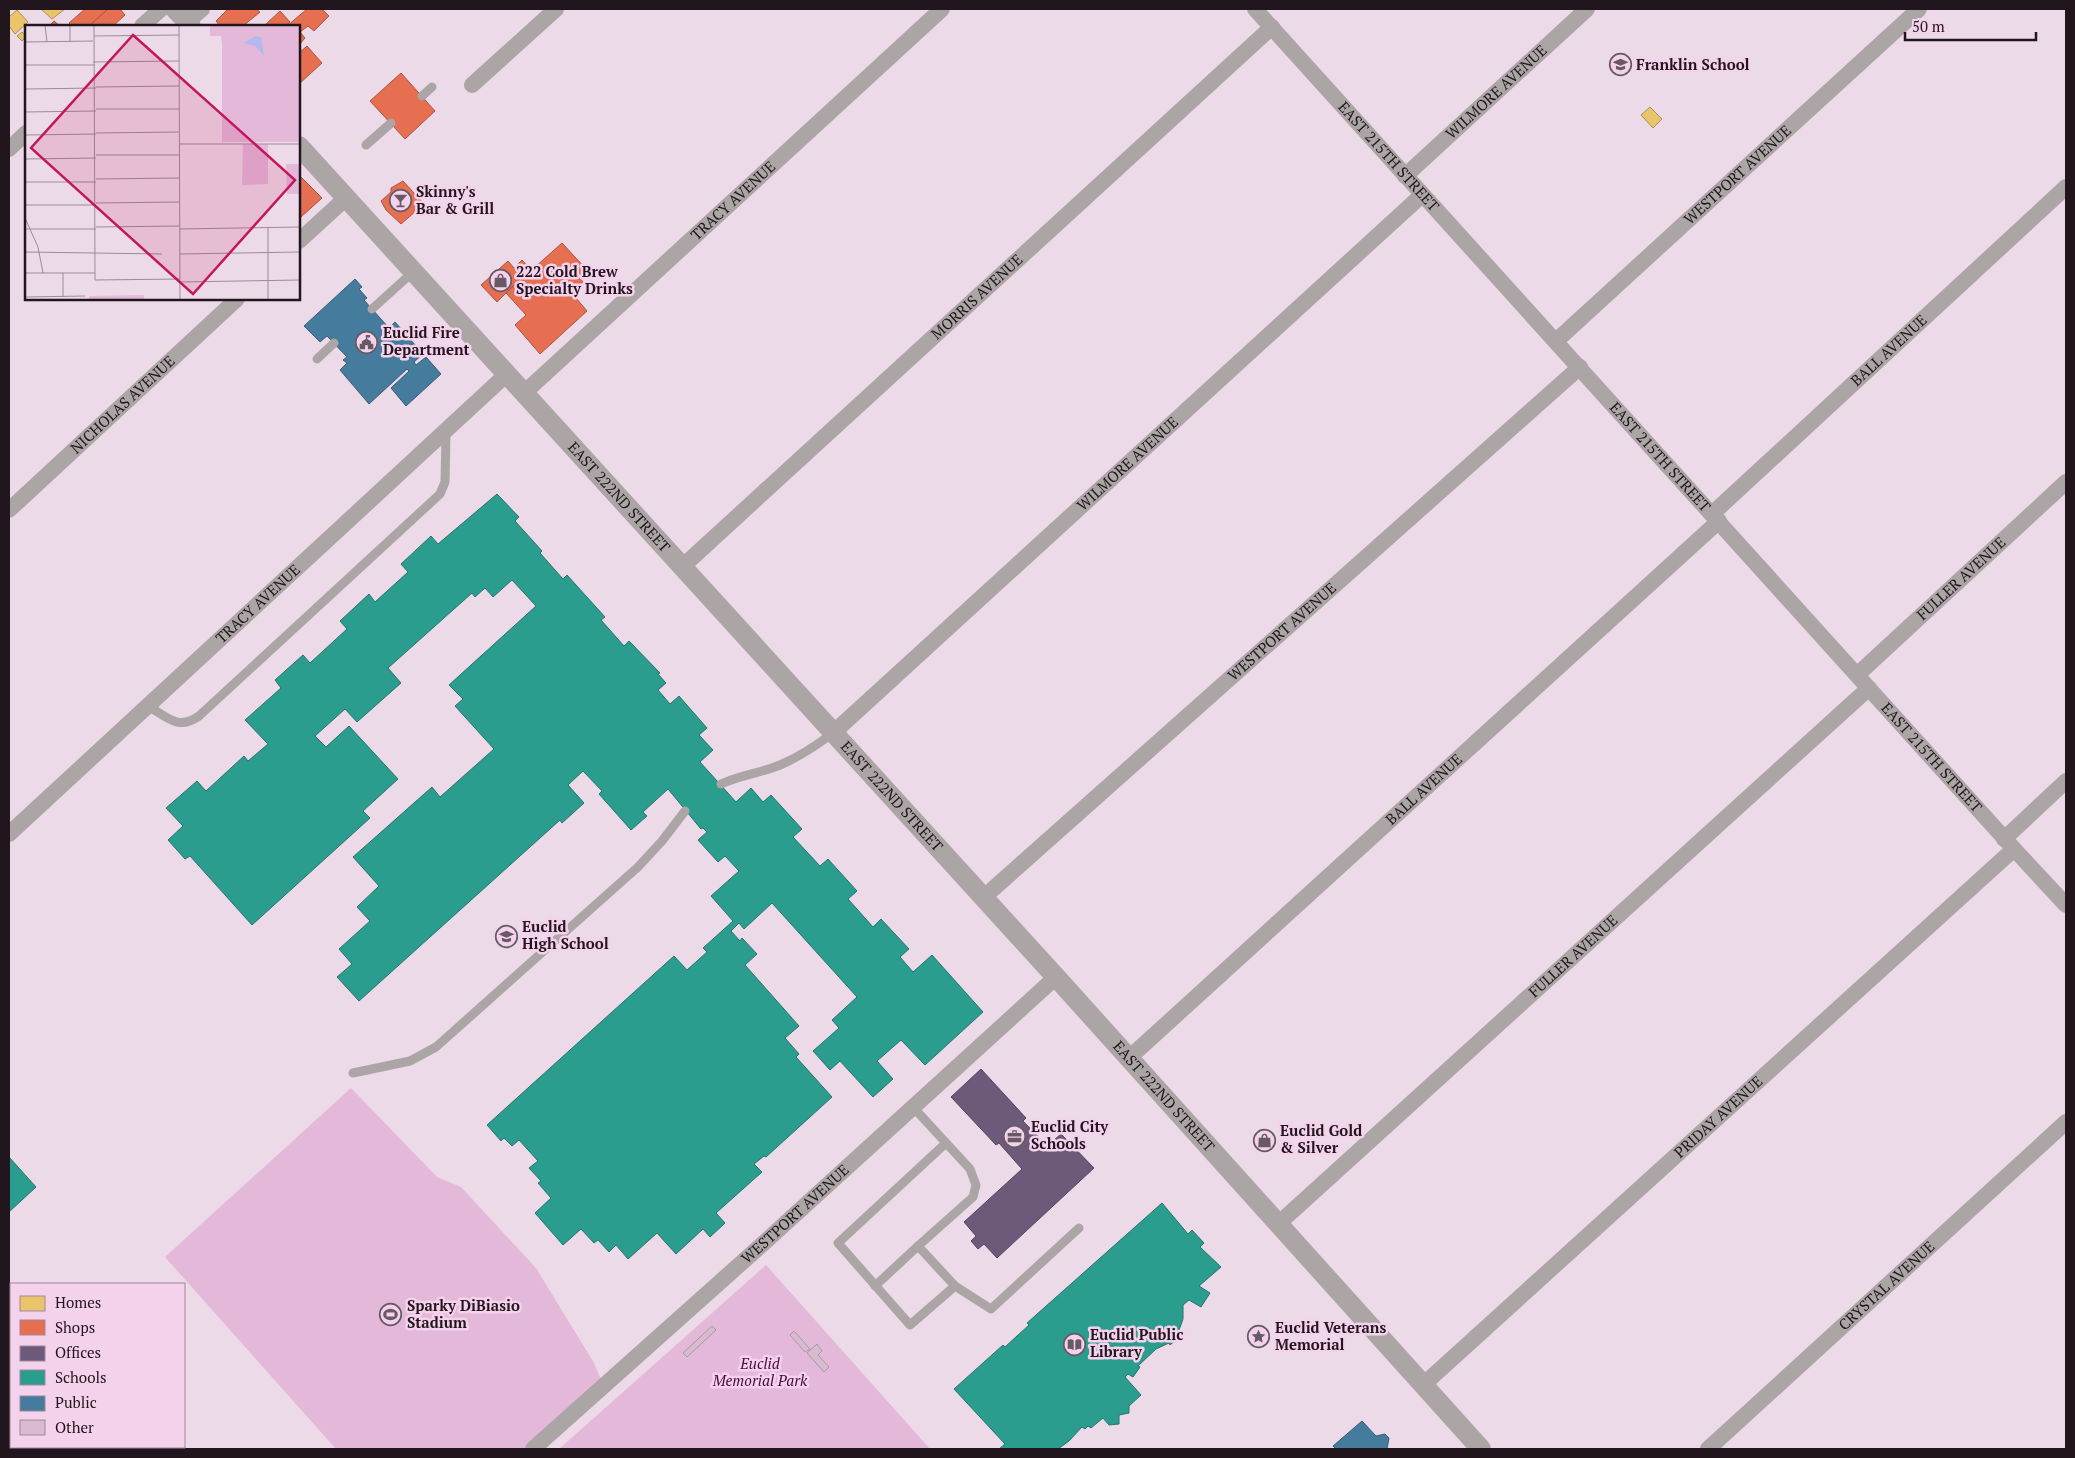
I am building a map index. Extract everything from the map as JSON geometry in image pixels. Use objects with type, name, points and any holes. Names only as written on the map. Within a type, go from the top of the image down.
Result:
[{"type":"street","points":[[143,25],[161,9]]},
{"type":"street","points":[[472,85],[556,9]]},
{"type":"street","name":"TRACY AVENUE","points":[[524,393],[942,9]]},
{"type":"street","name":"WILMORE AVENUE","points":[[1406,176],[1587,9]]},
{"type":"street","name":"WESTPORT AVENUE","points":[[1556,341],[1919,9]]},
{"type":"street","name":"EAST 215TH STREET","points":[[1260,10],[1272,27],[1422,194],[2066,905]]},
{"type":"street","name":"MORRIS AVENUE","points":[[682,567],[1272,27]]},
{"type":"street","points":[[9,149],[25,134]]},
{"type":"street","name":"EAST 222ND STREET","points":[[300,147],[1056,977],[1277,1225],[1481,1449]]},
{"type":"street","name":"BALL AVENUE","points":[[1129,1058],[1715,517],[2066,187]]},
{"type":"street","name":"WILMORE AVENUE","points":[[833,733],[1422,194]]},
{"type":"street","points":[[300,241],[346,198]]},
{"type":"street","name":"NICHOLAS AVENUE","points":[[9,510],[236,300]]},
{"type":"street","name":"WESTPORT AVENUE","points":[[984,898],[1580,367]]},
{"type":"street","name":"TRACY AVENUE","points":[[9,834],[507,374]]},
{"type":"street","name":"FULLER AVENUE","points":[[1857,675],[2066,482]]},
{"type":"street","name":"FULLER AVENUE","points":[[1277,1225],[1868,688]]},
{"type":"street","name":"PRIDAY AVENUE","points":[[1423,1385],[2009,844],[2066,781]]},
{"type":"street","name":"WESTPORT AVENUE","points":[[533,1449],[1056,977]]},
{"type":"street","name":"CRYSTAL AVENUE","points":[[1708,1449],[2066,1122]]},
{"type":"lane","points":[[422,96],[432,87]]},
{"type":"lane","points":[[366,145],[391,123]]},
{"type":"lane","points":[[372,309],[413,272]]},
{"type":"lane","points":[[317,359],[334,343]]},
{"type":"lane","points":[[148,706],[175,723],[189,723],[199,716],[440,494],[445,482],[446,432]]},
{"type":"lane","points":[[721,784],[733,778],[780,766],[814,748],[833,733]]},
{"type":"lane","points":[[353,1073],[410,1061],[436,1047],[638,867],[662,841],[685,811]]},
{"type":"lane","points":[[875,1286],[973,1197],[976,1192],[976,1186],[970,1169],[913,1107]]},
{"type":"lane","points":[[946,1143],[838,1243],[910,1325],[955,1286]]},
{"type":"lane","points":[[918,1246],[955,1286],[991,1309],[1080,1228]]},
{"type":"green space","name":"Sparky DiBiasio Stadium","points":[[351,1088],[437,1177],[461,1187],[536,1268],[594,1363],[602,1382],[528,1449],[336,1449],[165,1257]]},
{"type":"green space","name":"Euclid Memorial Park","points":[[766,1265],[930,1449],[559,1449]]},
{"type":"green space","points":[[9,1348],[10,1448],[101,1449],[9,1449]]},
{"type":"building: Homes","points":[[41,9],[65,9],[52,19]]},
{"type":"building: Homes","points":[[17,10],[28,22],[15,34],[9,26],[9,17]]},
{"type":"building: Homes","points":[[22,32],[25,37],[22,41],[17,36]]},
{"type":"building: Homes","points":[[1650,107],[1662,119],[1653,128],[1641,115]]},
{"type":"building: Shops","points":[[85,9],[108,9],[90,25],[71,25],[69,23]]},
{"type":"building: Shops","points":[[108,9],[120,9],[125,15],[114,25],[90,25]]},
{"type":"building: Shops","points":[[228,9],[256,9],[260,12],[244,25],[219,25],[216,21]]},
{"type":"building: Shops","points":[[307,9],[322,9],[329,16],[314,31],[308,26],[300,32],[300,25],[288,25]]},
{"type":"building: Shops","points":[[280,11],[290,22],[286,25],[265,25]]},
{"type":"building: Shops","points":[[54,21],[59,25],[50,25]]},
{"type":"building: Shops","points":[[300,32],[305,38],[300,44]]},
{"type":"building: Shops","points":[[307,46],[322,63],[300,83],[300,52]]},
{"type":"building: Shops","points":[[401,73],[435,111],[405,139],[370,101]]},
{"type":"building: Shops","points":[[300,176],[322,198],[300,216]]},
{"type":"building: Shops","points":[[403,181],[424,204],[401,224],[386,210],[381,201],[391,192],[391,188]]},
{"type":"building: Shops","points":[[562,243],[587,270],[579,277],[583,282],[571,292],[587,311],[540,354],[515,325],[526,315],[506,293]]},
{"type":"building: Shops","points":[[522,260],[530,269],[497,302],[481,285],[508,261],[514,268]]},
{"type":"building: Offices","points":[[981,1069],[1026,1118],[1023,1121],[1047,1146],[1061,1134],[1094,1168],[997,1258],[984,1244],[978,1249],[971,1241],[976,1236],[964,1222],[1022,1169],[999,1143],[996,1145],[951,1097]]},
{"type":"building: Schools","points":[[497,494],[519,517],[515,521],[542,551],[540,553],[563,579],[567,575],[605,617],[601,620],[624,646],[629,641],[660,673],[658,674],[666,683],[658,690],[670,704],[679,696],[707,728],[699,735],[713,750],[700,762],[736,802],[751,788],[763,802],[771,795],[802,829],[793,837],[820,866],[828,859],[857,891],[848,899],[873,927],[881,919],[909,949],[900,957],[913,972],[932,955],[983,1012],[925,1065],[901,1040],[877,1061],[893,1079],[873,1097],[840,1061],[830,1070],[813,1051],[839,1028],[832,1020],[857,997],[772,903],[744,929],[739,923],[731,931],[740,941],[742,938],[757,954],[745,965],[799,1026],[785,1038],[799,1054],[796,1057],[832,1097],[766,1157],[764,1156],[754,1164],[762,1172],[716,1213],[725,1223],[710,1237],[703,1229],[676,1254],[657,1233],[628,1259],[616,1245],[609,1252],[598,1240],[594,1243],[581,1229],[563,1245],[535,1213],[551,1198],[538,1183],[541,1181],[529,1168],[538,1161],[519,1140],[512,1146],[504,1138],[501,1141],[487,1125],[674,956],[687,970],[707,952],[703,948],[733,921],[711,896],[739,871],[725,856],[718,862],[698,840],[707,832],[703,828],[701,829],[668,789],[643,812],[647,816],[631,830],[599,794],[602,791],[583,771],[568,785],[584,803],[562,823],[560,820],[359,1001],[337,977],[352,964],[339,949],[370,921],[357,907],[379,886],[353,857],[432,787],[440,797],[494,749],[455,706],[463,699],[449,685],[536,606],[512,580],[493,597],[485,588],[475,597],[472,593],[388,668],[401,683],[357,722],[345,709],[315,736],[326,747],[349,726],[398,779],[363,811],[370,818],[252,925],[190,856],[185,859],[168,840],[183,826],[166,808],[197,781],[206,791],[244,756],[248,761],[268,744],[245,720],[281,688],[275,680],[303,655],[310,663],[347,629],[340,621],[369,594],[375,602],[408,572],[401,564],[431,536],[438,544]]},
{"type":"building: Schools","points":[[9,1157],[36,1187],[9,1212]]},
{"type":"building: Schools","points":[[1162,1203],[1188,1234],[1192,1230],[1204,1243],[1200,1247],[1221,1267],[1199,1286],[1210,1293],[1201,1307],[1189,1300],[1183,1305],[1183,1319],[1178,1333],[1180,1336],[1170,1345],[1169,1343],[1156,1349],[1138,1366],[1140,1367],[1133,1377],[1128,1374],[1125,1377],[1141,1395],[1129,1406],[1129,1413],[1119,1415],[1119,1424],[1109,1425],[1103,1418],[1091,1428],[1088,1426],[1085,1429],[1082,1427],[1069,1441],[1058,1449],[999,1449],[1005,1444],[954,1389],[1003,1345],[1005,1347],[1029,1325],[1027,1323]]},
{"type":"building: Public","points":[[355,279],[362,287],[359,289],[367,298],[364,300],[389,328],[395,322],[423,354],[414,362],[416,365],[426,357],[441,374],[406,406],[391,388],[409,371],[407,369],[369,404],[340,370],[347,363],[343,360],[347,357],[327,336],[320,342],[304,326]]},
{"type":"building: Public","points":[[1362,1421],[1376,1436],[1385,1434],[1389,1438],[1387,1449],[1336,1449],[1333,1446]]},
{"type":"building: Other","points":[[712,1326],[716,1330],[687,1357],[683,1353]]},
{"type":"building: Other","points":[[794,1331],[810,1349],[805,1352],[790,1335]]},
{"type":"building: Other","points":[[817,1344],[822,1351],[818,1355],[829,1367],[824,1372],[807,1353]]},
{"type":"place","name":"Franklin School","points":[[1620,65]]},
{"type":"place","name":"Skinny's Bar & Grill","points":[[400,201]]},
{"type":"place","name":"222 Cold Brew Specialty Drinks","points":[[500,281]]},
{"type":"place","name":"Euclid Fire Department","points":[[367,342]]},
{"type":"place","name":"Euclid High School","points":[[506,936]]},
{"type":"place","name":"Euclid City Schools","points":[[1015,1136]]},
{"type":"place","name":"Euclid Gold & Silver","points":[[1264,1140]]},
{"type":"place","name":"Sparky DiBiasio Stadium","points":[[391,1315]]},
{"type":"place","name":"Euclid Veterans Memorial","points":[[1259,1337]]},
{"type":"place","name":"Euclid Public Library","points":[[1074,1344]]}]
